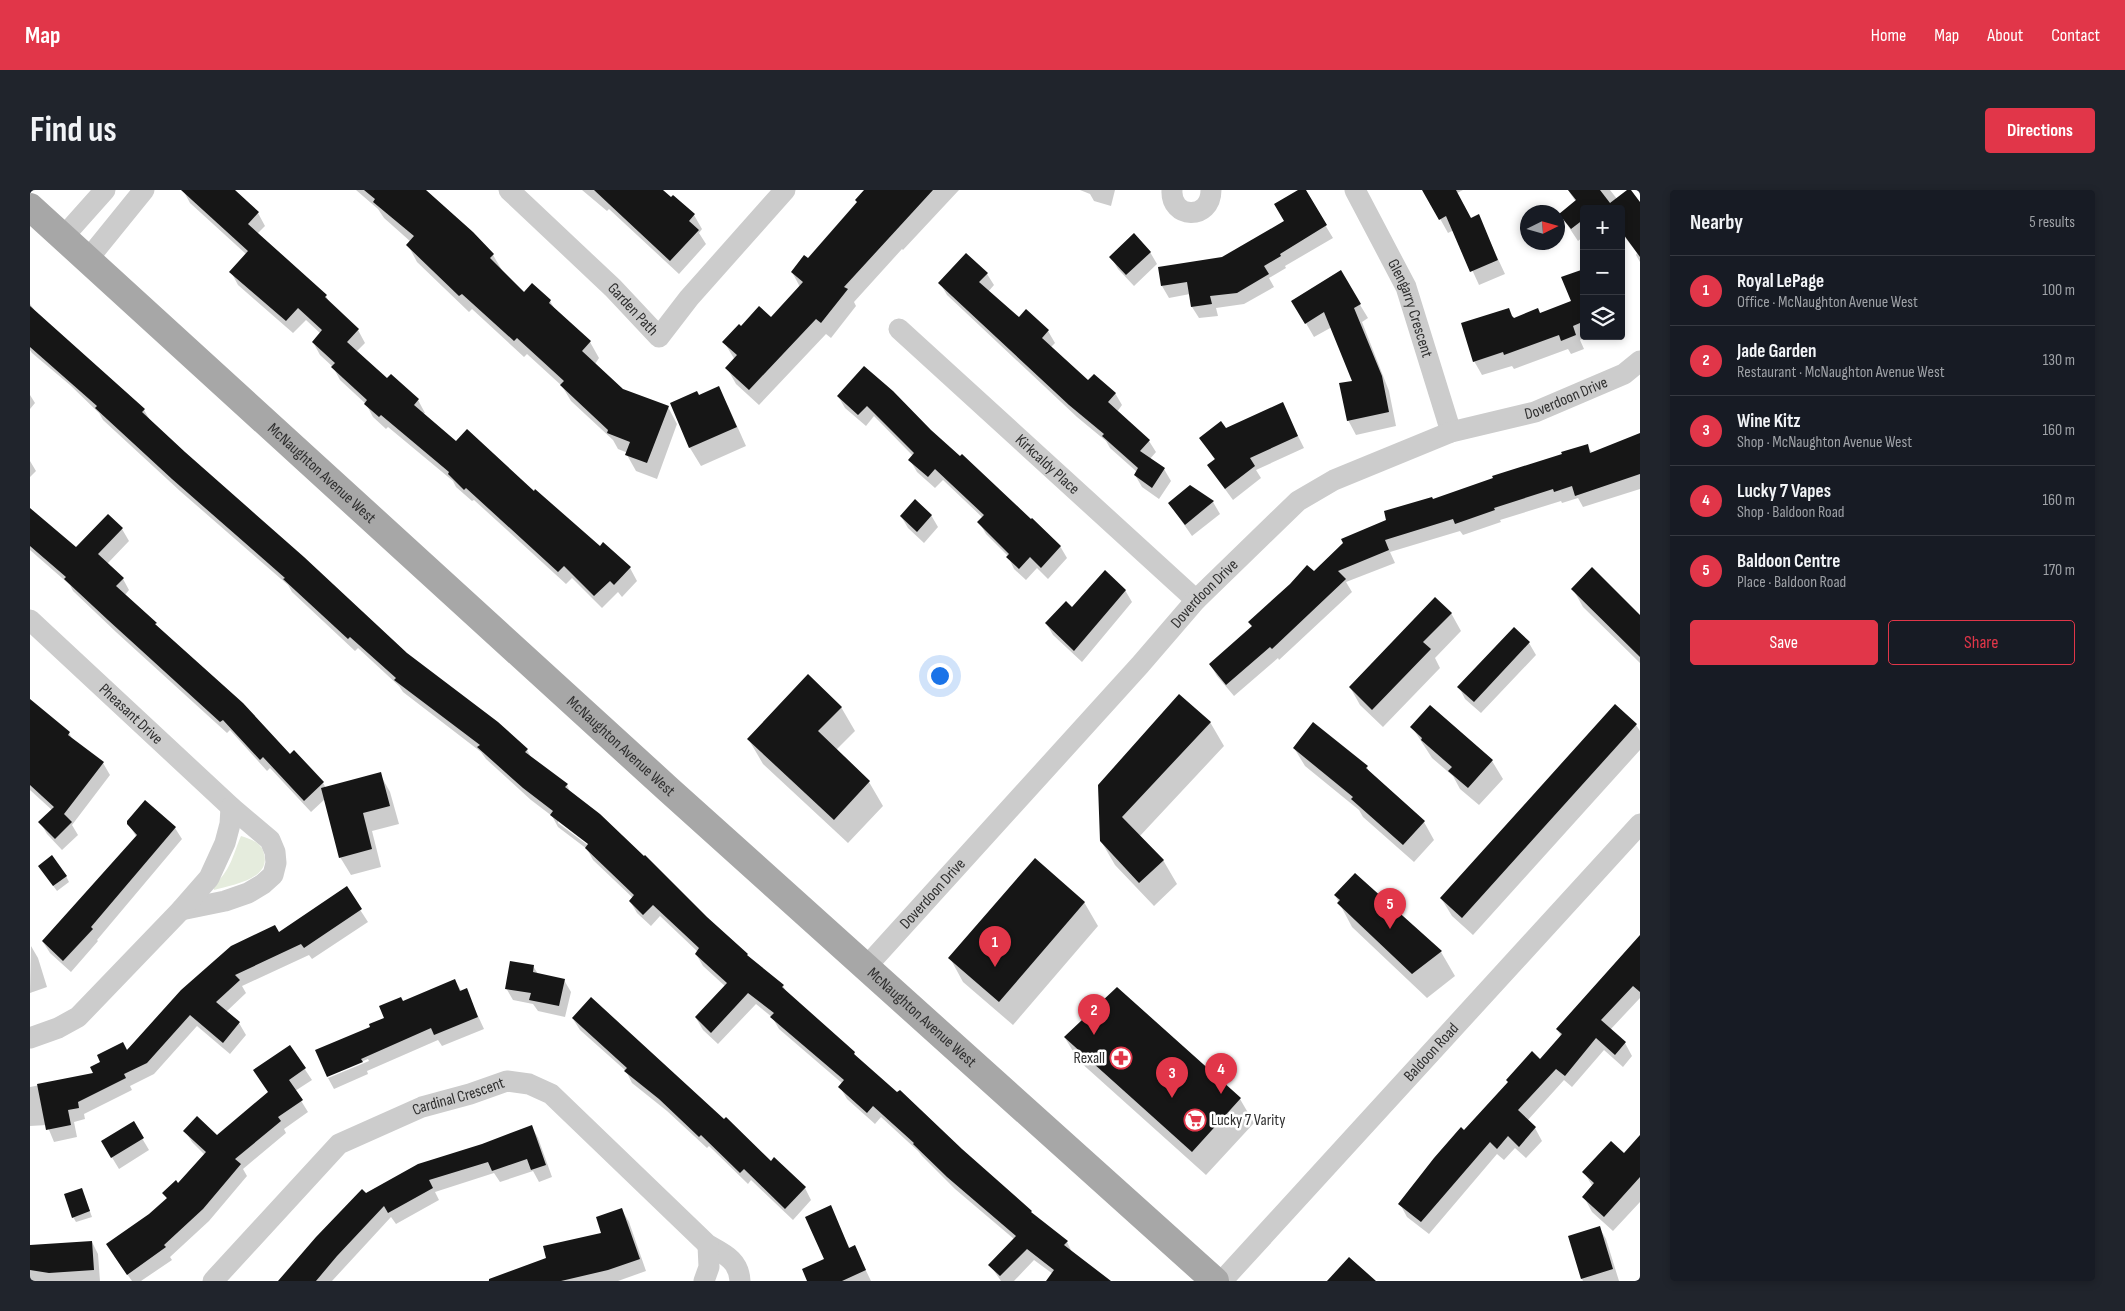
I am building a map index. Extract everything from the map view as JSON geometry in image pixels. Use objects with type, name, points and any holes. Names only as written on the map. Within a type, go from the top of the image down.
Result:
[{"type":"main road","name":"McNaughton Avenue West","points":[[30,207],[64,236],[654,777],[1215,1281]]},
{"type":"street","points":[[64,236],[105,190]]},
{"type":"street","points":[[88,259],[144,190]]},
{"type":"street","name":"Garden Path","points":[[509,190],[613,288],[659,337],[689,298],[785,190]]},
{"type":"street","points":[[1172,190],[1172,199],[1175,205],[1186,212],[1193,213],[1205,208],[1209,203],[1211,190]]},
{"type":"street","name":"Glengarry Crescent","points":[[1355,190],[1406,287],[1451,432]]},
{"type":"street","name":"Kirkcaldy Place","points":[[899,329],[1196,600]]},
{"type":"street","name":"Doverdoon Drive","points":[[866,967],[1140,666],[1196,600],[1298,501],[1334,480],[1451,432],[1535,412],[1624,374],[1640,361]]},
{"type":"street","name":"Pheasant Drive","points":[[30,620],[231,808],[270,840],[275,852],[276,863],[273,875],[263,884],[248,893],[225,901],[181,910]]},
{"type":"street","points":[[30,1038],[58,1028],[78,1017],[181,910],[209,878],[218,861],[228,833],[231,808]]},
{"type":"street","name":"Baldoon Road","points":[[1222,1281],[1640,824]]},
{"type":"street","name":"Cardinal Crescent","points":[[213,1281],[339,1144],[422,1107],[470,1094],[507,1081],[529,1084],[552,1094],[708,1245],[735,1262],[740,1274],[740,1281]]},
{"type":"street","points":[[704,1281],[709,1267],[708,1245]]},
{"type":"green space","points":[[241,836],[252,840],[263,850],[265,863],[262,869],[248,880],[214,890],[213,886],[227,869]]},
{"type":"building","points":[[181,190],[235,190],[259,212],[248,224],[327,295],[325,297],[359,329],[347,342],[387,378],[391,374],[419,399],[414,405],[456,441],[467,429],[534,491],[535,489],[600,546],[603,542],[631,567],[614,585],[610,581],[594,596],[564,566],[558,572],[466,488],[464,490],[448,474],[449,472],[381,415],[379,417],[364,404],[367,400],[331,367],[335,363],[312,342],[322,330],[298,308],[286,321],[229,272],[248,251]]},
{"type":"building","points":[[364,190],[426,190],[473,232],[494,254],[490,258],[524,292],[532,283],[551,300],[549,303],[591,341],[582,351],[623,389],[669,406],[647,463],[625,455],[630,442],[607,433],[608,430],[560,385],[564,381],[517,338],[514,341],[462,294],[459,296],[406,245],[414,236],[373,202],[375,199]]},
{"type":"building","points":[[594,190],[663,190],[671,197],[673,195],[695,214],[689,221],[699,230],[670,261]]},
{"type":"building","points":[[864,190],[933,190],[844,287],[848,289],[821,323],[816,319],[749,390],[725,368],[737,355],[722,342],[739,324],[741,326],[759,306],[771,317],[803,282],[791,272],[804,255],[808,258],[857,202],[855,200]]},
{"type":"building","points":[[1298,190],[1306,190],[1327,225],[1264,266],[1269,274],[1237,293],[1210,296],[1212,304],[1191,307],[1187,282],[1161,286],[1158,267],[1222,257],[1284,221],[1274,204]]},
{"type":"building","points":[[1422,190],[1456,190],[1471,218],[1479,214],[1498,260],[1470,272],[1446,216],[1439,220]]},
{"type":"building","points":[[1568,190],[1600,190],[1610,203],[1627,190],[1631,190],[1640,202],[1640,257],[1625,236],[1625,205],[1580,205],[1580,222],[1571,229],[1565,222],[1565,209],[1576,200]]},
{"type":"building","points":[[1134,233],[1151,252],[1126,275],[1109,257]]},
{"type":"building","points":[[966,253],[988,273],[979,282],[1019,317],[1026,309],[1049,330],[1042,338],[1088,380],[1094,374],[1116,393],[1108,402],[1150,440],[1140,451],[1165,468],[1152,488],[1134,475],[1138,468],[1102,436],[1104,434],[1069,405],[938,283]]},
{"type":"building","points":[[1341,270],[1361,304],[1354,308],[1382,376],[1389,412],[1347,421],[1339,383],[1352,381],[1324,312],[1305,324],[1291,301]]},
{"type":"building","points":[[1580,270],[1580,323],[1573,326],[1576,335],[1561,341],[1559,335],[1504,355],[1503,352],[1473,362],[1461,323],[1509,308],[1514,318],[1538,308],[1540,313],[1571,301],[1561,277]]},
{"type":"building","points":[[30,306],[145,409],[142,412],[185,452],[304,557],[407,653],[498,722],[528,749],[525,752],[568,784],[565,787],[600,814],[645,855],[707,917],[747,955],[784,985],[782,987],[855,1052],[854,1054],[897,1092],[900,1090],[1031,1212],[1068,1241],[1064,1245],[1111,1281],[1046,1281],[1054,1270],[1027,1249],[1000,1276],[988,1265],[1016,1236],[947,1177],[914,1143],[873,1106],[867,1113],[838,1087],[844,1080],[770,1017],[774,1013],[748,993],[711,1033],[695,1017],[727,983],[695,954],[699,948],[653,905],[643,915],[629,901],[634,895],[585,848],[588,844],[550,815],[553,811],[523,788],[477,747],[480,745],[394,680],[396,678],[350,637],[348,639],[283,579],[285,578],[172,479],[95,408],[97,406],[30,347]]},
{"type":"building","points":[[864,366],[893,391],[931,430],[960,456],[962,454],[1061,546],[1041,568],[1030,557],[1019,569],[1006,557],[1009,554],[977,522],[984,515],[935,469],[928,477],[908,460],[914,453],[867,406],[858,415],[837,396]]},
{"type":"building","points":[[719,386],[737,427],[689,448],[670,403],[697,391],[699,395]]},
{"type":"building","points":[[1283,402],[1298,436],[1250,458],[1255,466],[1225,489],[1207,465],[1215,459],[1199,438],[1221,421],[1226,428]]},
{"type":"building","points":[[1640,433],[1640,474],[1575,496],[1572,486],[1554,492],[1553,489],[1494,508],[1495,510],[1455,524],[1453,519],[1385,540],[1389,550],[1338,571],[1346,579],[1272,649],[1270,647],[1226,685],[1209,664],[1252,626],[1248,622],[1290,584],[1307,565],[1314,571],[1343,543],[1341,539],[1386,520],[1384,511],[1432,497],[1433,499],[1493,478],[1492,476],[1562,454],[1561,452],[1588,444],[1590,453]]},
{"type":"building","points":[[1190,485],[1214,501],[1185,525],[1168,503]]},
{"type":"building","points":[[915,499],[932,515],[917,532],[900,516]]},
{"type":"building","points":[[30,508],[76,547],[108,514],[123,528],[98,554],[124,578],[116,586],[157,623],[155,624],[243,703],[290,754],[294,750],[324,782],[304,801],[263,757],[260,760],[223,720],[220,722],[64,579],[66,577],[30,546]]},
{"type":"building","points":[[1592,567],[1640,615],[1640,657],[1571,589]]},
{"type":"building","points":[[1105,570],[1126,590],[1074,651],[1045,623],[1066,601],[1072,607]]},
{"type":"building","points":[[1435,597],[1452,613],[1423,642],[1431,649],[1372,710],[1349,687]]},
{"type":"building","points":[[1514,627],[1530,642],[1474,702],[1457,687]]},
{"type":"building","points":[[808,674],[842,707],[818,731],[870,781],[834,820],[747,739]]},
{"type":"building","points":[[1179,694],[1211,722],[1122,817],[1164,860],[1139,883],[1100,841],[1098,785]]},
{"type":"building","points":[[30,699],[70,732],[68,735],[104,762],[64,814],[72,822],[55,839],[38,822],[54,807],[30,785]]},
{"type":"building","points":[[1615,704],[1637,724],[1462,918],[1440,898]]},
{"type":"building","points":[[1430,705],[1493,760],[1468,788],[1448,771],[1452,767],[1421,740],[1422,738],[1410,727]]},
{"type":"building","points":[[1313,722],[1368,766],[1366,768],[1425,821],[1403,845],[1351,799],[1353,797],[1293,748]]},
{"type":"building","points":[[381,772],[390,806],[363,813],[372,849],[339,858],[321,788]]},
{"type":"building","points":[[145,800],[176,827],[91,927],[93,929],[63,961],[42,941],[137,835],[127,824],[127,821]]},
{"type":"building","points":[[52,855],[67,876],[53,886],[38,866]]},
{"type":"building","points":[[1035,858],[1085,902],[999,1002],[948,958]]},
{"type":"building","points":[[1355,873],[1442,951],[1412,974],[1337,903],[1340,900],[1334,895]]},
{"type":"building","points":[[347,886],[362,909],[304,948],[301,944],[235,975],[240,980],[216,1002],[240,1022],[223,1043],[190,1015],[147,1063],[124,1074],[126,1078],[78,1102],[79,1108],[68,1110],[71,1125],[46,1130],[37,1084],[93,1073],[90,1067],[100,1062],[97,1055],[123,1042],[127,1050],[181,990],[231,946],[275,925],[279,932]]},
{"type":"building","points":[[1640,935],[1640,992],[1633,986],[1601,1020],[1626,1042],[1615,1055],[1596,1038],[1565,1076],[1556,1069],[1518,1110],[1536,1127],[1519,1147],[1508,1136],[1497,1149],[1490,1142],[1421,1222],[1398,1204],[1461,1127],[1464,1130],[1508,1082],[1506,1080],[1532,1051],[1540,1059],[1562,1034],[1556,1029]]},
{"type":"building","points":[[510,961],[534,965],[533,972],[565,979],[559,1006],[529,1000],[531,993],[505,989]]},
{"type":"building","points":[[455,979],[460,991],[467,988],[478,1017],[434,1035],[431,1028],[361,1059],[363,1062],[327,1077],[315,1050],[370,1027],[369,1024],[384,1018],[379,1006],[401,997],[403,1001]]},
{"type":"building","points":[[1117,987],[1241,1098],[1192,1152],[1064,1037]]},
{"type":"building","points":[[591,997],[724,1119],[726,1117],[771,1161],[774,1157],[806,1187],[785,1209],[744,1169],[740,1173],[701,1135],[699,1137],[659,1099],[624,1071],[627,1068],[572,1018]]},
{"type":"building","points":[[290,1045],[306,1068],[289,1080],[303,1100],[278,1117],[281,1121],[235,1159],[241,1164],[203,1209],[164,1245],[166,1247],[127,1275],[106,1244],[149,1214],[167,1198],[162,1193],[176,1180],[178,1183],[206,1152],[183,1131],[197,1116],[217,1135],[268,1092],[253,1070]]},
{"type":"building","points":[[134,1121],[144,1138],[111,1158],[101,1141]]},
{"type":"building","points":[[532,1125],[546,1165],[531,1170],[527,1159],[492,1171],[488,1162],[429,1180],[433,1188],[388,1213],[384,1206],[316,1281],[278,1281],[316,1237],[362,1189],[366,1193],[418,1164],[482,1144]]},
{"type":"building","points":[[1640,1135],[1640,1177],[1604,1217],[1582,1197],[1594,1183],[1582,1172],[1611,1141],[1624,1153]]},
{"type":"building","points":[[82,1188],[90,1211],[72,1218],[64,1194]]},
{"type":"building","points":[[831,1205],[849,1248],[855,1245],[866,1270],[842,1281],[807,1281],[802,1269],[824,1259],[805,1217]]},
{"type":"building","points":[[622,1208],[640,1259],[608,1270],[561,1281],[489,1281],[489,1279],[546,1258],[543,1246],[601,1233],[596,1217]]},
{"type":"building","points":[[1600,1226],[1613,1269],[1581,1279],[1568,1236]]},
{"type":"building","points":[[92,1241],[94,1270],[49,1273],[30,1270],[30,1245]]},
{"type":"building","points":[[1349,1257],[1376,1281],[1327,1281]]},
{"type":"place","name":"Baldoon Centre","points":[[1390,929]]},
{"type":"place","name":"Royal LePage","points":[[995,967]]},
{"type":"place","name":"Jade Garden","points":[[1094,1035]]},
{"type":"place","name":"Rexall","points":[[1121,1058]]},
{"type":"place","name":"Lucky 7 Vapes","points":[[1221,1094]]},
{"type":"place","name":"Wine Kitz","points":[[1172,1098]]},
{"type":"place","name":"Lucky 7 Varity","points":[[1195,1120]]}]
